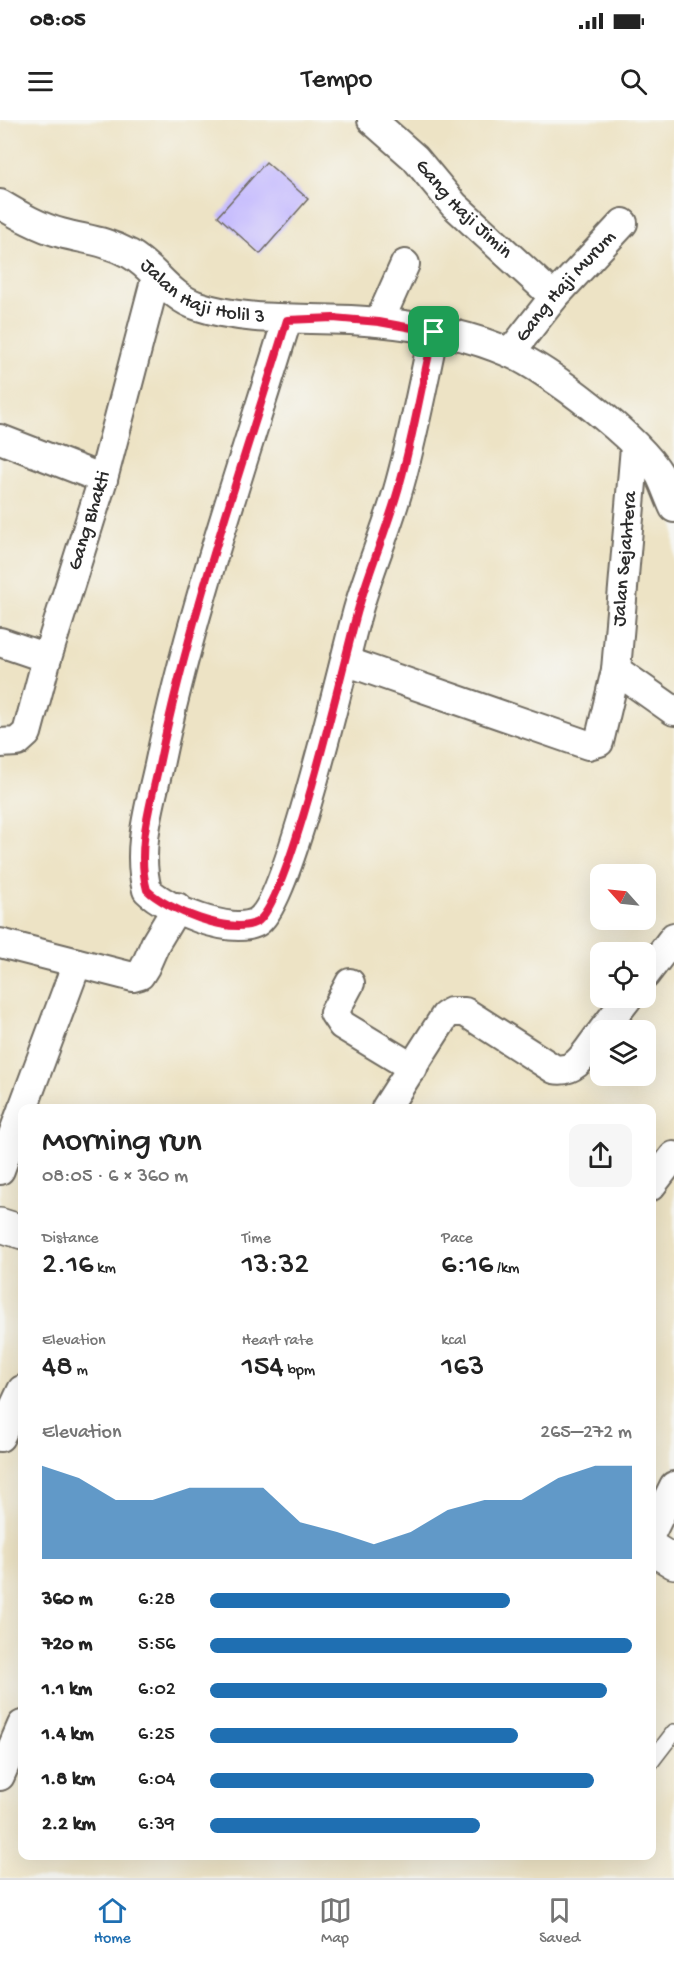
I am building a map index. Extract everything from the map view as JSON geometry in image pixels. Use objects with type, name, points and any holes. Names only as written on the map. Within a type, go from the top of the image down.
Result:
[{"type":"street","name":"Gang Haji Jimin","points":[[372,120],[416,158],[454,205],[554,297]]},
{"type":"street","name":"Jalan Haji Holil 3","points":[[0,204],[30,221],[62,233],[99,240],[132,255],[177,295],[198,306],[287,320],[333,318],[379,322],[434,332],[510,353],[603,415],[635,447],[667,466],[674,508]]},
{"type":"street","name":"Gang Haji Murum","points":[[510,353],[554,297],[623,223]]},
{"type":"street","points":[[379,322],[405,264]]},
{"type":"street","name":"Gang Bhakti","points":[[0,743],[17,742],[27,733],[46,658],[103,479],[156,277]]},
{"type":"street","points":[[287,320],[193,627],[170,713],[145,831],[143,869],[147,890],[177,907],[222,926],[256,922],[265,913],[278,891],[298,836],[356,615],[400,483],[434,332]]},
{"type":"street","points":[[0,439],[103,479]]},
{"type":"street","name":"Jalan Sejahtera","points":[[345,661],[588,745],[594,745],[601,737],[616,670],[635,447]]},
{"type":"street","points":[[0,642],[46,658]]},
{"type":"street","points":[[616,670],[674,711]]},
{"type":"street","points":[[0,943],[132,977],[140,975],[177,907]]},
{"type":"street","points":[[656,961],[674,938]]},
{"type":"street","points":[[25,1104],[77,963]]},
{"type":"street","points":[[350,983],[334,1013],[336,1018],[342,1025],[412,1068]]},
{"type":"street","points":[[611,1020],[620,1008]]},
{"type":"street","points":[[389,1104],[445,1016],[451,1012],[465,1012],[554,1069],[575,1067],[590,1047]]},
{"type":"street","points":[[0,1170],[18,1122]]},
{"type":"street","points":[[656,1179],[674,1156]]},
{"type":"street","points":[[0,1225],[18,1231]]},
{"type":"street","points":[[0,1437],[18,1399]]},
{"type":"street","points":[[656,1523],[674,1486]]},
{"type":"street","points":[[656,1551],[674,1562]]},
{"type":"street","points":[[0,1776],[18,1734]]},
{"type":"lane","points":[[656,1755],[674,1732]]},
{"type":"building","points":[[266,162],[308,199],[260,254],[218,216]]},
{"type":"route","points":[[333,318],[379,322],[434,332],[400,483],[356,615],[298,836],[278,891],[265,913],[256,922],[222,926],[200,919],[153,896],[147,890],[143,869],[145,831],[170,713],[196,616],[287,320],[333,318]]}]
